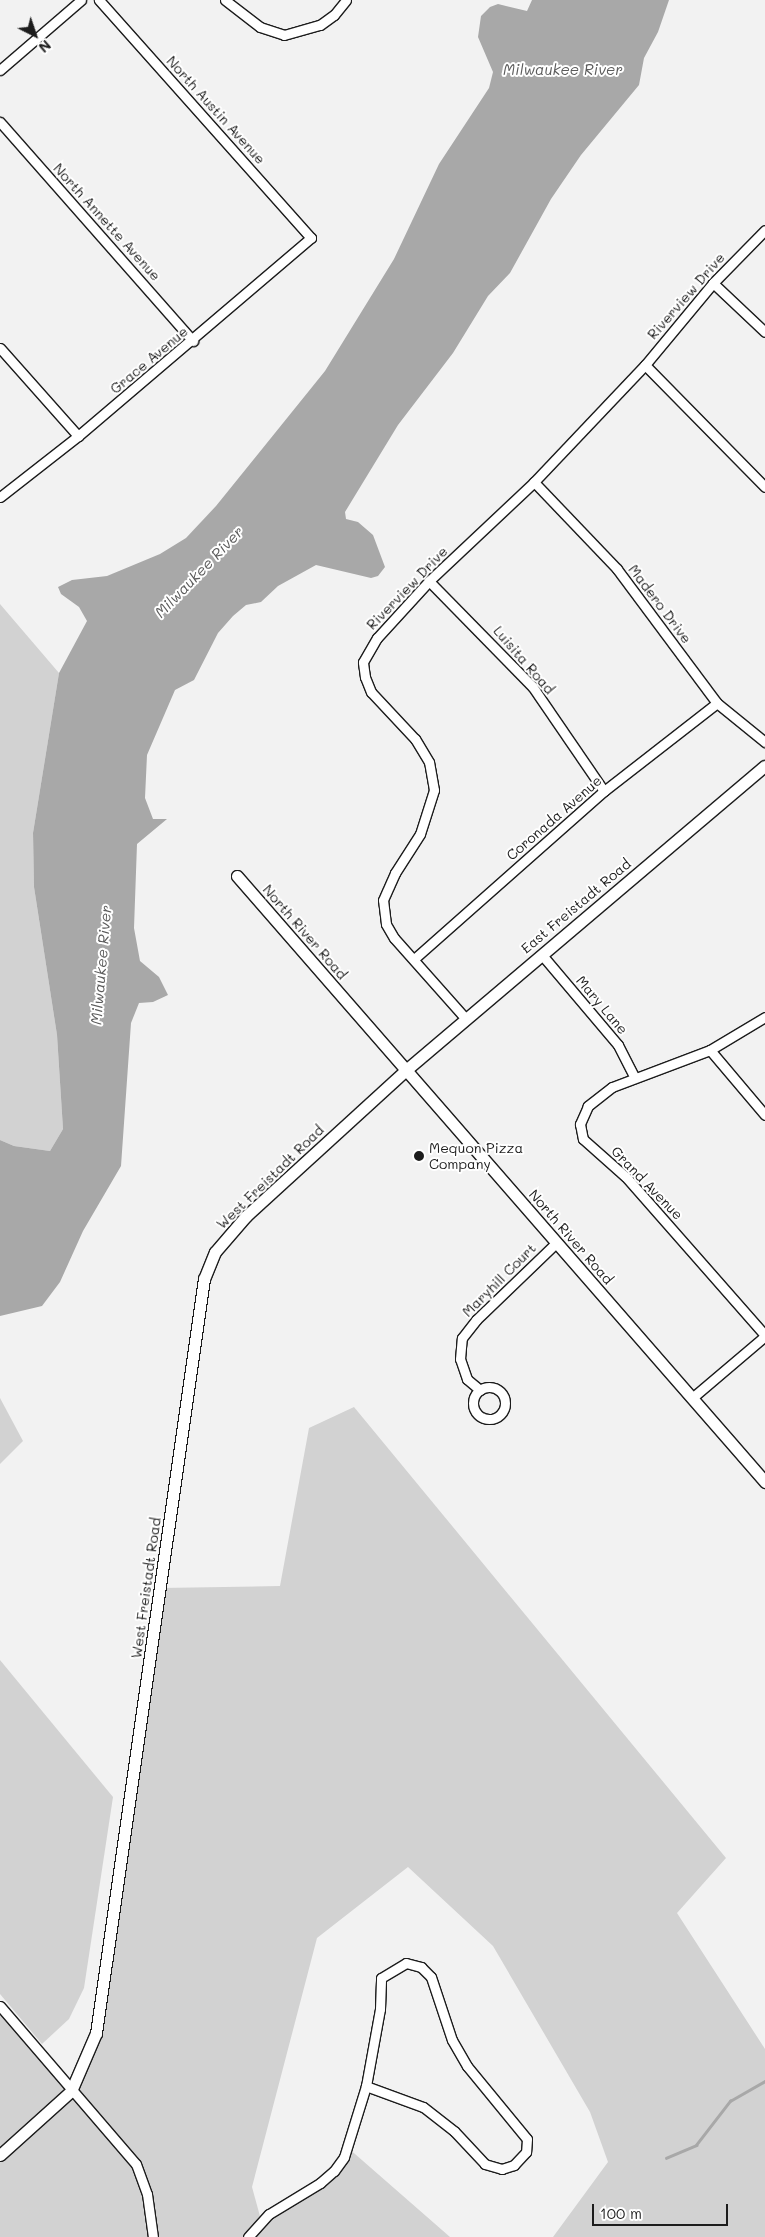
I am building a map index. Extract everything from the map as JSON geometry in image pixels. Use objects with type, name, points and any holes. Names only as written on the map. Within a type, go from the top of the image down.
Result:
[{"type":"street","points":[[0,70],[81,0]]},
{"type":"street","name":"North Austin Avenue","points":[[99,0],[311,238]]},
{"type":"street","points":[[225,0],[260,27],[284,35],[320,25],[334,15],[346,0]]},
{"type":"street","name":"North Annette Avenue","points":[[0,122],[193,341]]},
{"type":"street","name":"Riverview Drive","points":[[466,1019],[394,938],[386,924],[383,900],[429,815],[434,790],[429,762],[415,739],[371,692],[365,677],[364,662],[377,638],[429,581],[534,482],[646,365],[713,283],[765,230]]},
{"type":"street","name":"Grace Avenue","points":[[0,496],[78,436],[193,341],[311,238]]},
{"type":"street","points":[[713,283],[765,332]]},
{"type":"street","points":[[0,348],[78,436]]},
{"type":"street","points":[[646,365],[765,487]]},
{"type":"street","name":"Madero Drive","points":[[534,482],[617,569],[717,703],[765,742]]},
{"type":"street","name":"Luisita Road","points":[[429,581],[532,686],[604,791]]},
{"type":"street","name":"Coronada Avenue","points":[[414,959],[604,791],[717,703]]},
{"type":"street","name":"East Freistadt Road","points":[[406,1070],[765,766]]},
{"type":"street","name":"North River Road","points":[[237,876],[765,1482]]},
{"type":"street","name":"Mary Lane","points":[[542,955],[618,1045],[634,1077]]},
{"type":"street","name":"Grand Avenue","points":[[765,1017],[710,1050],[634,1077],[603,1093],[588,1106],[581,1116],[580,1132],[590,1146],[626,1177],[765,1336]]},
{"type":"street","points":[[710,1050],[765,1115]]},
{"type":"street","name":"West Freistadt Road","points":[[0,2155],[71,2091],[96,2033],[204,1278],[215,1252],[246,1216],[406,1070]]},
{"type":"street","name":"Maryhill Court","points":[[480,1390],[467,1379],[460,1359],[462,1338],[476,1320],[556,1243]]},
{"type":"street","points":[[692,1398],[765,1336]]},
{"type":"street","points":[[248,2237],[269,2214],[320,2183],[334,2171],[344,2157],[366,2086],[380,2009],[381,1978],[406,1963],[421,1966],[431,1977],[452,2040],[476,2080],[518,2124],[526,2139],[526,2152],[514,2165],[502,2169],[485,2164],[454,2130],[423,2107],[366,2086]]},
{"type":"street","points":[[0,2006],[71,2091],[136,2164],[147,2194],[153,2237]]},
{"type":"shaded area","points":[[0,604],[59,673],[33,833],[34,887],[57,1035],[63,1129],[50,1151],[14,1146],[0,1140]]},
{"type":"shaded area","points":[[0,1398],[23,1441],[0,1464]]},
{"type":"shaded area","points":[[354,1407],[726,1858],[677,1913],[765,2049],[765,2237],[553,2237],[608,2162],[590,2112],[493,1946],[408,1867],[317,1938],[252,2187],[261,2220],[320,2183],[347,2147],[450,2237],[0,2237],[0,2006],[71,2091],[86,2061],[161,1588],[280,1586],[309,1428]]},
{"type":"shaded area","points":[[0,1660],[113,1797],[84,1988],[69,2019],[42,2044],[0,1994]]},
{"type":"water","name":"Milwaukee River","points":[[532,0],[669,0],[658,32],[644,58],[639,85],[581,155],[551,199],[510,273],[488,296],[453,353],[398,425],[345,512],[346,519],[358,522],[373,535],[385,567],[378,576],[371,578],[316,565],[278,586],[261,602],[246,605],[233,616],[218,633],[194,680],[175,690],[147,755],[145,798],[153,819],[167,819],[137,844],[134,928],[140,961],[159,977],[168,995],[153,1002],[139,1003],[131,1023],[121,1166],[83,1231],[60,1282],[42,1306],[0,1316],[0,1140],[14,1146],[50,1151],[63,1129],[57,1035],[34,887],[33,833],[59,673],[87,621],[79,607],[61,594],[58,587],[72,580],[107,576],[160,554],[186,538],[216,506],[325,371],[394,259],[439,164],[489,88],[493,72],[478,37],[481,16],[490,7],[498,4],[527,11]]},
{"type":"waterway","points":[[666,2158],[696,2145],[730,2101],[765,2081]]},
{"type":"place","name":"Mequon Pizza Company","points":[[419,1156]]}]
